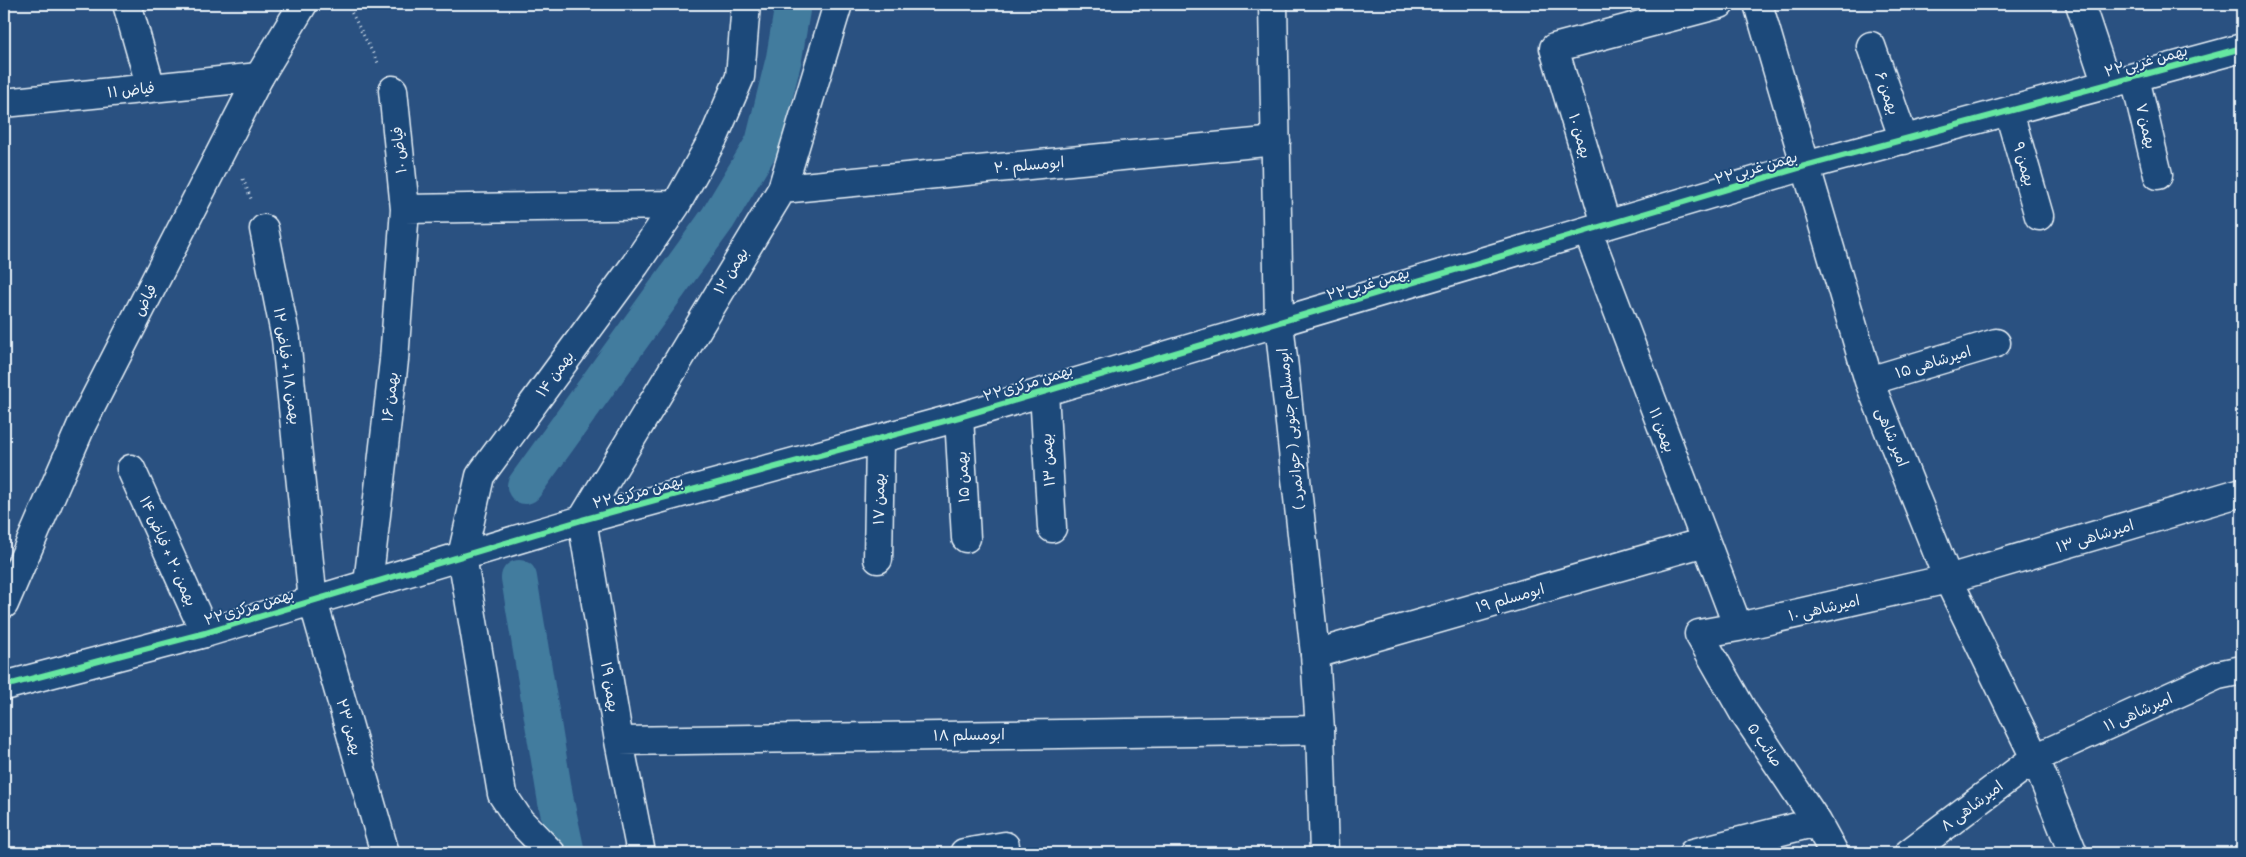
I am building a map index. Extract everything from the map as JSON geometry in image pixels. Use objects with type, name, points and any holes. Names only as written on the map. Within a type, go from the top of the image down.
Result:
[{"type":"street","points":[[127,4],[151,88]]},
{"type":"street","name":"فیاض","points":[[4,604],[82,424],[259,77],[303,4]]},
{"type":"street","name":"بهمن ۱۴","points":[[462,556],[480,476],[635,265],[676,205],[714,137],[740,77],[746,4]]},
{"type":"street","name":"بهمن ۱۲","points":[[582,520],[782,189],[838,4]]},
{"type":"street","name":"ابومسلم جنوبی ( جوانمرد )","points":[[1273,4],[1279,322],[1315,654],[1320,730],[1324,853]]},
{"type":"street","name":"بهمن ۱۰","points":[[1597,228],[1554,48],[1720,4]]},
{"type":"street","name":"امیر شاهی","points":[[1758,4],[1870,381],[1948,580],[2035,758],[2073,853]]},
{"type":"street","points":[[2080,4],[2107,85]]},
{"type":"street","name":"بهمن ۶","points":[[1871,46],[1904,140]]},
{"type":"street","name":"۲۲بهمن غربی","points":[[1279,322],[1805,166],[2242,48]]},
{"type":"street","name":"فیاض ۱۱","points":[[4,103],[259,77]]},
{"type":"street","name":"بهمن ۷","points":[[2135,78],[2158,175]]},
{"type":"street","name":"فیاض ۱۰","points":[[393,90],[405,209]]},
{"type":"street","name":"بهمن ۹","points":[[2009,112],[2039,216]]},
{"type":"street","name":"ابومسلم ۲۰","points":[[782,189],[1276,141]]},
{"type":"street","points":[[405,209],[676,205]]},
{"type":"street","name":"بهمن ۱۶","points":[[368,584],[394,360],[405,209]]},
{"type":"street","name":"بهمن ۱۱","points":[[1597,228],[1705,542],[1738,627]]},
{"type":"street","name":"بهمن ۱۸ + فیاض ۱۲","points":[[264,229],[286,339],[313,601]]},
{"type":"street","name":"۲۲بهمن مرکزی","points":[[4,686],[205,633],[582,520],[880,440],[1279,322]]},
{"type":"street","name":"امیرشاهی ۱۵","points":[[1870,381],[1996,343]]},
{"type":"street","name":"بهمن ۱۳","points":[[1044,392],[1052,528]]},
{"type":"street","name":"بهمن ۱۵","points":[[959,417],[966,538]]},
{"type":"street","name":"بهمن ۱۷","points":[[878,559],[880,440]]},
{"type":"street","name":"بهمن ۲۰ + فیاض ۱۴","points":[[131,469],[205,633]]},
{"type":"street","name":"امیرشاهی ۱۳","points":[[1948,580],[2242,492]]},
{"type":"street","name":"بهمن ۱۹","points":[[582,520],[618,741],[641,853]]},
{"type":"street","name":"ابومسلم ۱۹","points":[[1315,654],[1705,542]]},
{"type":"street","points":[[462,556],[502,794],[520,821],[551,853]]},
{"type":"street","name":"امیرشاهی ۱۰","points":[[1699,634],[1948,580]]},
{"type":"street","name":"بهمن ۲۳","points":[[313,601],[385,853]]},
{"type":"street","name":"صائب ۵","points":[[1699,634],[1744,713],[1817,822],[1834,853]]},
{"type":"street","name":"امیرشاهی ۱۱","points":[[2035,758],[2218,675],[2242,670]]},
{"type":"street","name":"ابومسلم ۱۸","points":[[618,741],[1320,730]]},
{"type":"street","name":"امیرشاهی ۸","points":[[1909,853],[2035,758]]},
{"type":"street","points":[[1693,853],[1817,822]]},
{"type":"street","points":[[964,853],[1005,846]]},
{"type":"path","points":[[346,4],[393,90]]},
{"type":"path","points":[[227,138],[264,229]]},
{"type":"waterway","points":[[525,486],[718,218],[763,143],[784,58],[793,4]]},
{"type":"waterway","points":[[519,578],[556,802],[567,853]]},
{"type":"cycle path","points":[[4,686],[205,633],[582,520],[959,417],[1805,166],[2242,48]]}]
